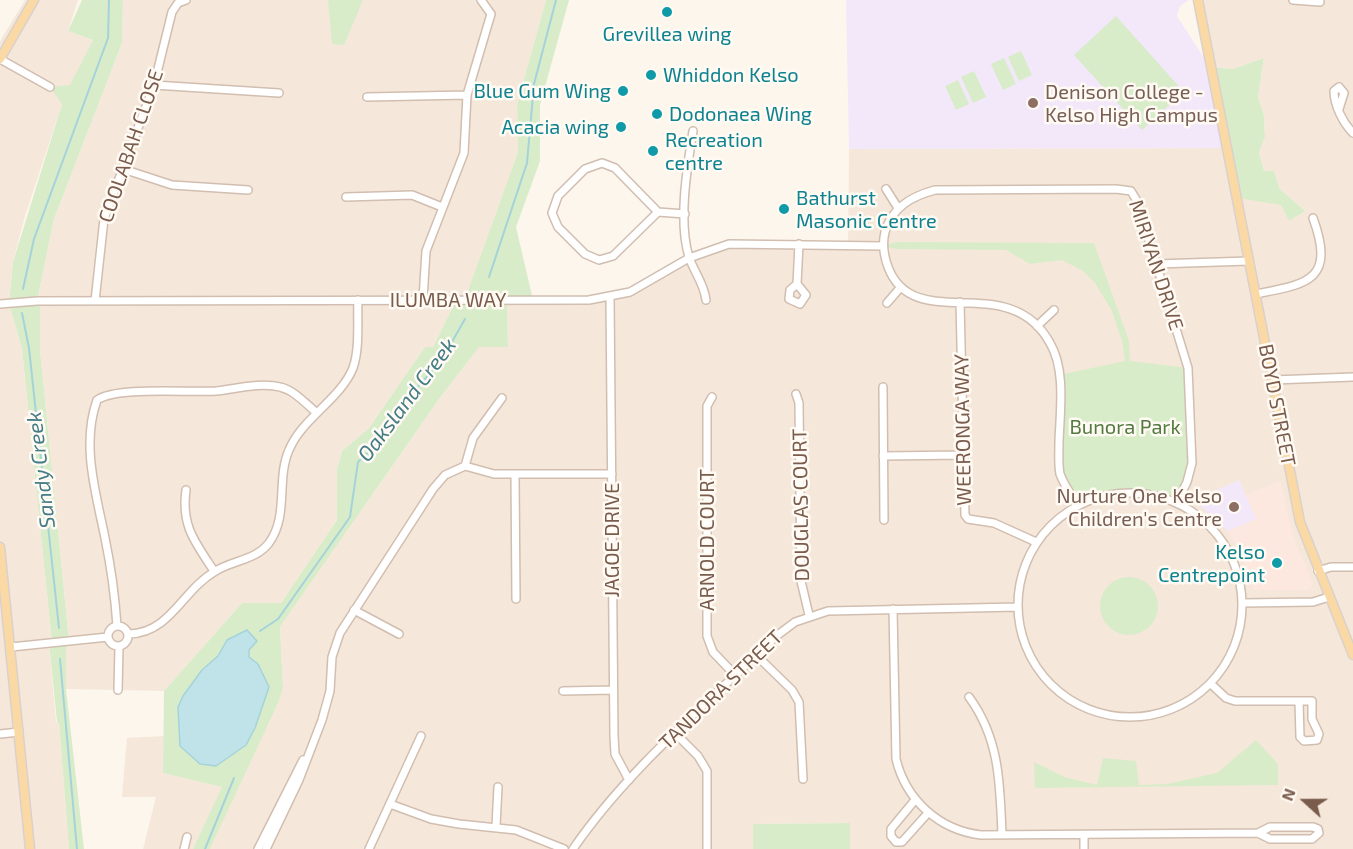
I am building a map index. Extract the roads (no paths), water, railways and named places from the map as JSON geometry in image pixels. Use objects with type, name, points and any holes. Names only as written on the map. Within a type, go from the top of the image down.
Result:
[{"type":"main road","points":[[0,59],[33,0]]},
{"type":"main road","name":"BOYD STREET","points":[[1198,0],[1300,522],[1353,655]]},
{"type":"main road","points":[[0,547],[4,618],[11,647],[30,849]]},
{"type":"street","name":"COOLABAH CLOSE","points":[[95,301],[104,219],[154,85],[172,12],[178,3],[186,0]]},
{"type":"street","points":[[423,299],[426,251],[464,153],[467,95],[491,15],[481,0]]},
{"type":"street","points":[[1293,0],[1320,2]]},
{"type":"street","points":[[0,59],[50,87]]},
{"type":"street","points":[[154,85],[279,93]]},
{"type":"street","points":[[367,97],[467,95]]},
{"type":"street","points":[[1339,109],[1346,125],[1353,133]]},
{"type":"street","points":[[693,131],[684,230],[689,258],[704,287],[706,300]]},
{"type":"street","points":[[658,212],[613,256],[599,260],[585,255],[558,227],[552,213],[558,196],[585,169],[602,164],[615,168],[658,212],[685,214]]},
{"type":"street","points":[[123,169],[172,185],[248,190]]},
{"type":"street","points":[[886,189],[898,208],[886,229],[884,246],[890,271],[900,288],[925,300],[986,302],[1009,307],[1025,315],[1050,342],[1058,365],[1060,468],[1078,506]]},
{"type":"street","name":"MIRIYAN DRIVE","points":[[898,208],[910,199],[935,190],[1129,190],[1137,201],[1188,368],[1191,468],[1177,502]]},
{"type":"street","points":[[346,197],[412,195],[442,207]]},
{"type":"street","points":[[1256,294],[1299,286],[1316,273],[1319,245],[1313,218]]},
{"type":"street","name":"ILUMBA WAY","points":[[0,304],[95,301],[610,298],[641,287],[689,258],[729,244],[884,246]]},
{"type":"street","points":[[796,284],[799,244]]},
{"type":"street","points":[[1156,264],[1250,261]]},
{"type":"street","points":[[887,303],[900,288]]},
{"type":"street","name":"JAGOE DRIVE","points":[[610,298],[615,749],[629,780]]},
{"type":"street","points":[[129,634],[147,632],[159,626],[214,572],[249,559],[269,542],[278,526],[289,449],[345,381],[353,367],[356,356],[358,300]]},
{"type":"street","name":"WEERONGA WAY","points":[[960,302],[964,511],[966,518],[999,525],[1036,542]]},
{"type":"street","points":[[1037,326],[1054,310]]},
{"type":"street","points":[[1272,380],[1353,377]]},
{"type":"street","points":[[117,626],[114,587],[92,464],[94,397],[270,386],[291,392],[317,413]]},
{"type":"street","points":[[883,387],[884,520]]},
{"type":"street","name":"DOUGLAS COURT","points":[[796,394],[799,403],[802,587],[809,615]]},
{"type":"street","name":"ARNOLD COURT","points":[[712,397],[706,406],[707,636],[713,652],[735,675]]},
{"type":"street","points":[[465,466],[473,438],[502,398]]},
{"type":"street","points":[[883,456],[964,455]]},
{"type":"street","points":[[266,849],[299,780],[326,706],[335,644],[354,610],[433,489],[445,475],[465,466],[494,474],[612,474]]},
{"type":"street","points":[[515,475],[516,598]]},
{"type":"street","points":[[186,490],[184,510],[188,530],[214,572]]},
{"type":"street","points":[[1129,492],[1144,493],[1177,502],[1203,518],[1224,543],[1237,570],[1243,603],[1241,625],[1232,653],[1211,684],[1189,701],[1164,713],[1115,717],[1089,709],[1062,694],[1040,672],[1023,640],[1018,607],[1021,579],[1036,542],[1053,522],[1078,506],[1096,497],[1129,492]]},
{"type":"street","points":[[1318,571],[1328,567],[1353,567]]},
{"type":"street","points":[[1243,603],[1313,602],[1329,597]]},
{"type":"street","name":"TANDORA STREET","points":[[573,849],[603,808],[629,780],[783,630],[809,615],[828,611],[1018,607]]},
{"type":"street","points":[[893,609],[894,747],[899,770],[915,800],[928,813],[963,831],[1002,835],[1258,833],[1270,827],[1313,827],[1319,833],[1312,839],[1270,839],[1258,833]]},
{"type":"street","points":[[354,610],[399,634]]},
{"type":"street","points":[[117,626],[124,628],[129,634],[127,643],[119,647],[111,644],[108,637],[110,630],[117,626]]},
{"type":"street","points":[[11,647],[108,637]]},
{"type":"street","points":[[118,690],[119,647]]},
{"type":"street","points":[[756,655],[792,690],[799,702],[802,713],[803,780]]},
{"type":"street","points":[[1211,684],[1226,698],[1235,701],[1299,701],[1312,701],[1312,719],[1319,734],[1314,741],[1304,741],[1300,737],[1299,701]]},
{"type":"street","points":[[563,691],[613,690]]},
{"type":"street","points":[[969,697],[988,730],[999,769],[1002,835]]},
{"type":"street","points":[[0,734],[19,732]]},
{"type":"street","points":[[676,734],[698,756],[707,771],[707,849]]},
{"type":"street","points":[[369,849],[421,736]]},
{"type":"street","points":[[258,849],[292,777],[307,753]]},
{"type":"street","points":[[496,826],[498,787]]},
{"type":"street","points":[[915,800],[891,829],[891,836],[896,842],[902,842],[928,813]]},
{"type":"street","points":[[390,804],[431,819],[516,830],[564,849]]},
{"type":"street","points":[[1084,835],[1084,849]]},
{"type":"street","points":[[184,849],[187,837]]},
{"type":"water","points":[[247,630],[257,641],[249,650],[249,657],[258,664],[269,687],[255,728],[246,745],[216,766],[200,764],[180,746],[178,707],[202,670],[218,656],[227,640]]},
{"type":"waterway","name":"Sandy Creek","points":[[23,289],[34,239],[108,38],[109,0]]},
{"type":"waterway","name":"Oaksland Creek","points":[[489,277],[527,163],[534,84],[556,0]]},
{"type":"waterway","name":"Sandy Creek","points":[[22,313],[29,348],[59,628]]},
{"type":"waterway","name":"Oaksland Creek","points":[[260,631],[278,619],[350,517],[358,462],[376,445],[407,399],[441,361],[465,319]]},
{"type":"waterway","name":"Sandy Creek","points":[[60,659],[77,849]]},
{"type":"waterway","name":"Oaksland Creek","points":[[205,849],[234,778]]},
{"type":"place","name":"Grevillea wing","points":[[667,12]]},
{"type":"place","name":"Whiddon Kelso","points":[[651,75]]},
{"type":"place","name":"Blue Gum Wing","points":[[623,91]]},
{"type":"place","name":"Denison College - Kelso High Campus","points":[[1033,103]]},
{"type":"place","name":"Dodonaea Wing","points":[[657,114]]},
{"type":"place","name":"Acacia wing","points":[[621,127]]},
{"type":"place","name":"Recreation centre","points":[[653,151]]},
{"type":"place","name":"Bathurst Masonic Centre","points":[[784,209]]},
{"type":"place","name":"Nurture One Kelso Children's Centre","points":[[1234,507]]},
{"type":"place","name":"Kelso Centrepoint","points":[[1277,563]]},
{"type":"park label","name":"Bunora Park","points":[[1125,427]]}]
